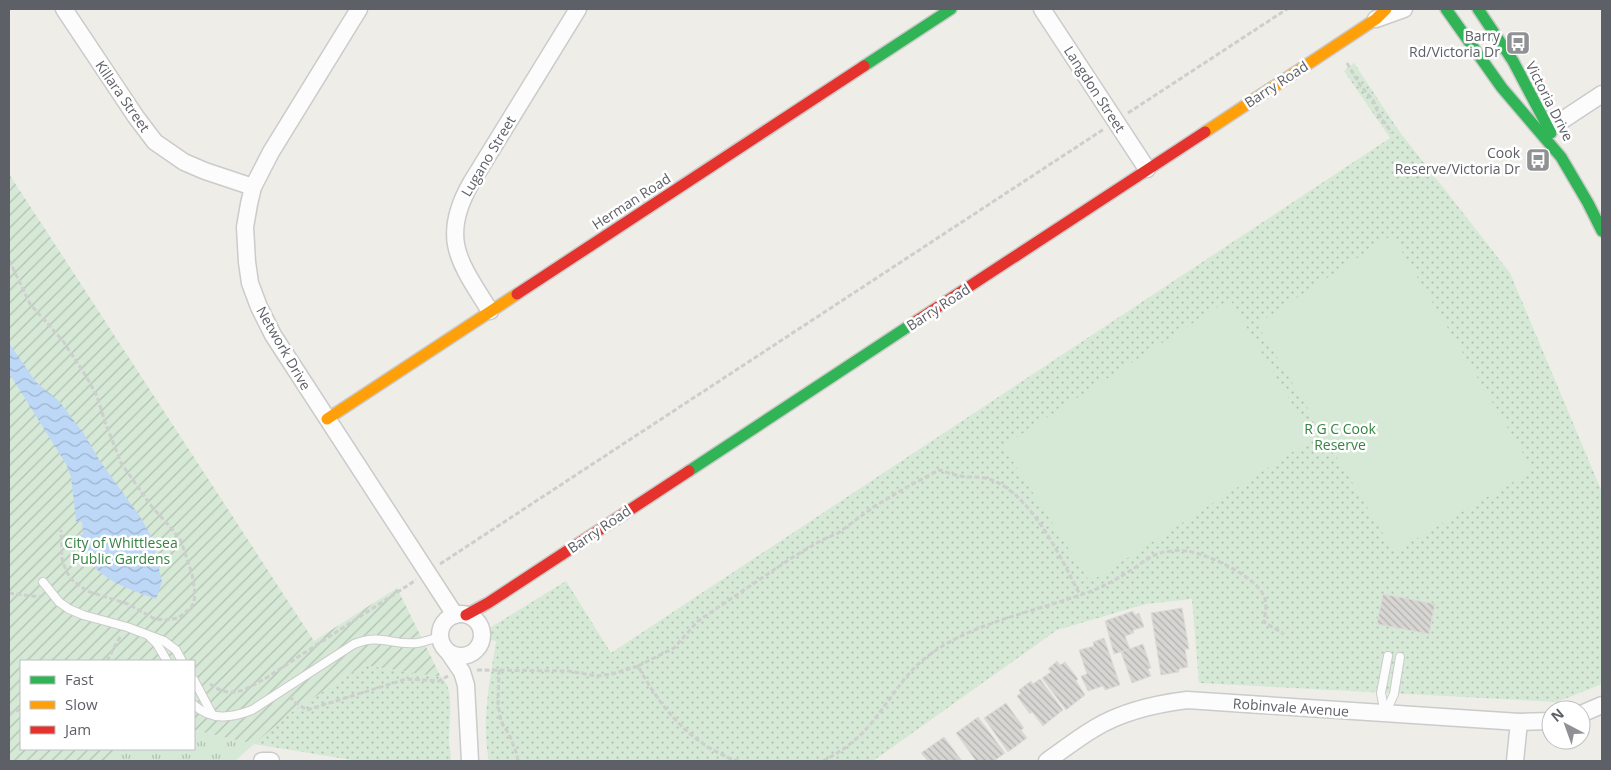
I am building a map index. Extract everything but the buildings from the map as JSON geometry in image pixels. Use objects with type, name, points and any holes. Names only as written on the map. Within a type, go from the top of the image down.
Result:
[{"type":"street","name":"Network Drive","points":[[359,9],[271,152],[253,187],[245,227],[246,262],[250,283],[259,307],[274,335],[428,573],[461,615]]},
{"type":"street","name":"Lugano Street","points":[[490,312],[463,268],[456,248],[454,233],[456,216],[462,199],[471,183],[578,9]]},
{"type":"street","name":"Herman Road","points":[[327,419],[951,9]]},
{"type":"street","name":"Langdon Street","points":[[1042,9],[1147,169]]},
{"type":"street","name":"Barry Road","points":[[461,615],[500,595],[1381,14],[1404,9]]},
{"type":"street","points":[[1434,9],[1447,9]]},
{"type":"street","name":"Victoria Drive","points":[[1447,9],[1502,88],[1561,157]]},
{"type":"street","name":"Victoria Drive","points":[[1478,9],[1513,61],[1549,129],[1561,157],[1602,231]]},
{"type":"street","name":"Killara Street","points":[[70,11],[136,117],[155,142],[184,162],[253,187]]},
{"type":"street","points":[[1549,129],[1602,94]]},
{"type":"street","name":"Barry Road","points":[[482,629],[492,606],[500,595]]},
{"type":"street","points":[[466,675],[443,646],[440,638],[441,629],[445,621],[461,615],[477,621],[482,629],[480,646],[466,675],[470,761]]},
{"type":"street","points":[[449,653],[457,656],[466,656],[480,646]]},
{"type":"street","name":"Robinvale Avenue","points":[[1047,761],[1095,728],[1128,712],[1187,700],[1385,714],[1519,722],[1541,721]]},
{"type":"street","points":[[1515,761],[1519,722]]},
{"type":"street","points":[[262,761],[271,761]]},
{"type":"lane","points":[[44,582],[59,602],[83,615],[127,627],[170,644],[181,660]]},
{"type":"lane","points":[[149,635],[166,660]]},
{"type":"lane","points":[[195,706],[199,710],[224,718],[236,716],[252,710],[354,644],[365,640],[385,639],[416,643],[440,638]]},
{"type":"lane","points":[[1385,714],[1381,693],[1388,656]]},
{"type":"lane","points":[[1385,714],[1394,694],[1400,657]]},
{"type":"lane","points":[[195,682],[212,714]]},
{"type":"path","points":[[207,682],[218,690],[234,692],[251,686],[275,672],[1287,9]]},
{"type":"path","points":[[1347,63],[1360,85],[1373,100],[1379,115],[1392,133]]},
{"type":"path","points":[[9,260],[30,304],[63,341],[86,376],[97,396],[104,422],[121,463],[152,508],[172,529],[180,541],[192,574],[195,593],[191,608],[178,618],[155,619],[128,604],[86,591],[72,580],[66,571],[62,560],[61,530]]},
{"type":"path","points":[[275,672],[293,701],[307,710],[406,679],[439,680],[499,670],[569,671],[596,676],[612,674],[638,666],[674,648],[698,621],[794,557],[822,540],[838,533],[883,501],[939,470],[962,476],[986,478],[1012,491],[1024,502],[1041,527],[1080,595]]},
{"type":"path","points":[[823,761],[856,739],[868,728],[899,684],[931,653],[949,642],[989,625],[1108,584],[1160,553],[1186,551],[1202,554],[1226,564],[1256,586],[1265,599],[1264,622],[1284,634]]},
{"type":"path","points":[[9,593],[41,597],[51,592]]},
{"type":"path","points":[[107,660],[127,627]]},
{"type":"path","points":[[638,666],[651,691],[685,730],[708,747],[739,761]]},
{"type":"path","points":[[499,670],[498,704],[501,722],[509,734],[518,761]]},
{"type":"green space","name":"R G C Cook Reserve","points":[[1354,63],[1399,131],[1510,273],[1602,492],[1602,684],[1562,700],[1541,701],[1199,683],[1192,599],[1146,604],[1057,630],[873,761],[489,761],[486,716],[496,641],[475,637],[566,581],[611,653],[1390,138],[1344,71]]},
{"type":"green space","name":"City of Whittlesea Public Gardens","points":[[9,174],[314,641],[397,588],[441,677],[364,665],[293,711],[254,744],[195,730],[195,660],[20,660],[20,750],[125,750],[102,761],[9,761]]},
{"type":"green space","points":[[1392,235],[1533,470],[1394,552],[1257,324]]},
{"type":"green space","points":[[1230,299],[1313,439],[1090,582],[1003,446]]},
{"type":"green space","points":[[364,665],[441,677],[446,682],[450,698],[449,742],[451,761],[358,761],[254,744],[293,711]]},
{"type":"green space","points":[[195,730],[254,744],[235,761],[99,761],[123,750],[195,750]]},
{"type":"water","points":[[9,343],[36,382],[60,402],[141,518],[152,538],[162,582],[156,599],[107,578],[89,561],[82,550],[76,536],[83,534],[82,522],[76,521],[71,477],[66,464],[9,373]]},
{"type":"traffic: fast","points":[[864,66],[951,9]]},
{"type":"traffic: fast","points":[[1446,9],[1502,88],[1561,157],[1602,231]]},
{"type":"traffic: fast","points":[[1478,9],[1513,61],[1551,133]]},
{"type":"traffic: fast","points":[[689,471],[918,320]]},
{"type":"traffic: slow","points":[[1205,132],[1376,19],[1386,9]]},
{"type":"traffic: slow","points":[[327,419],[517,294]]},
{"type":"traffic: jam","points":[[517,294],[864,66]]},
{"type":"traffic: jam","points":[[918,320],[1205,132]]},
{"type":"traffic: jam","points":[[466,615],[488,603],[689,471]]},
{"type":"place","name":"Barry Rd/Victoria Dr","points":[[1518,43]]},
{"type":"place","name":"Cook Reserve/Victoria Dr","points":[[1538,160]]}]
